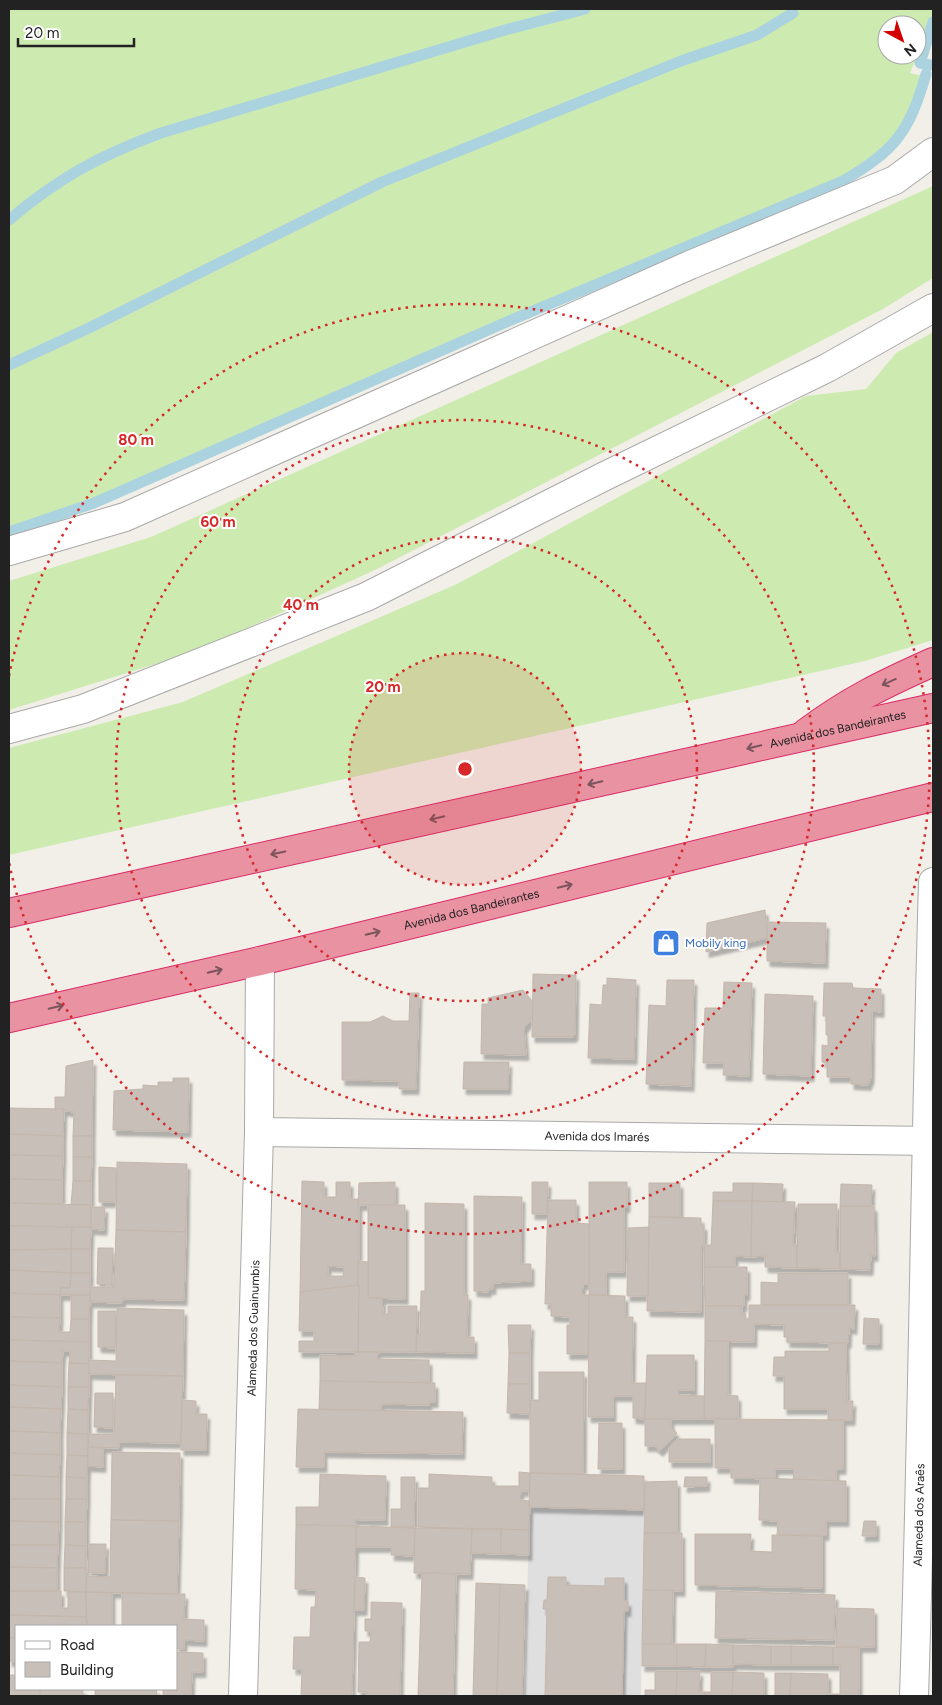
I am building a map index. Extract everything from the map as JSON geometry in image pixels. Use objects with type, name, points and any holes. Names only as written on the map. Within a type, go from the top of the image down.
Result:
[{"type":"highway","points":[[801,737],[838,709],[870,690],[933,662]]},
{"type":"highway","name":"Avenida dos Bandeirantes","points":[[9,913],[933,708]]},
{"type":"highway","name":"Avenida dos Bandeirantes","points":[[9,1018],[260,961],[933,797]]},
{"type":"street","points":[[9,551],[125,517],[690,265],[895,180],[933,152]]},
{"type":"street","points":[[9,729],[83,709],[366,597],[605,476],[827,368],[933,308]]},
{"type":"street","name":"Alameda dos Araês","points":[[914,1696],[922,1441],[933,882]]},
{"type":"street","name":"Alameda dos Guainumbis","points":[[243,1696],[259,1132],[260,961]]},
{"type":"street","name":"Avenida dos Imarés","points":[[259,1132],[929,1141]]},
{"type":"shaded area","points":[[530,1473],[644,1476],[641,1696],[525,1696]]},
{"type":"green space","points":[[9,9],[933,9],[933,19],[927,33],[927,15],[877,15],[877,65],[913,65],[910,73],[922,76],[909,113],[895,137],[874,157],[842,178],[507,318],[94,500],[9,528]]},
{"type":"green space","points":[[933,186],[933,278],[883,309],[375,570],[197,651],[9,710],[9,581],[151,537]]},
{"type":"green space","points":[[933,332],[933,640],[865,661],[9,855],[9,748],[183,702],[457,584],[806,396],[866,389],[896,353]]},
{"type":"building","points":[[765,910],[767,938],[706,952],[707,923]]},
{"type":"building","points":[[767,922],[826,923],[825,963],[767,961]]},
{"type":"building","points":[[533,974],[576,975],[575,1035],[573,1037],[532,1037]]},
{"type":"building","points":[[607,978],[636,980],[634,1059],[588,1058],[590,1004],[602,1005],[603,985],[607,985]]},
{"type":"building","points":[[667,980],[694,980],[691,1086],[646,1084],[649,1005],[666,1006]]},
{"type":"building","points":[[724,982],[752,983],[749,1076],[723,1075],[724,1063],[703,1063],[705,1008],[723,1008]]},
{"type":"building","points":[[824,983],[852,983],[853,988],[881,989],[881,1012],[872,1011],[871,1078],[868,1085],[851,1084],[851,1077],[827,1077],[827,1063],[822,1062],[822,1045],[828,1046],[826,1016],[823,1016]]},
{"type":"building","points":[[523,990],[533,1002],[532,1019],[524,1028],[526,1055],[481,1054],[482,1004],[488,1004],[488,998]]},
{"type":"building","points":[[410,993],[419,993],[416,1089],[399,1089],[399,1081],[342,1080],[342,1022],[370,1022],[383,1016],[393,1021],[409,1021]]},
{"type":"building","points":[[765,994],[813,996],[811,1076],[763,1074]]},
{"type":"building","points":[[93,1060],[92,1136],[73,1136],[74,1112],[55,1109],[55,1097],[65,1097],[66,1066]]},
{"type":"building","points":[[464,1062],[509,1062],[508,1089],[463,1089]]},
{"type":"building","points":[[173,1078],[189,1078],[188,1132],[113,1130],[114,1091],[143,1089],[143,1085],[158,1086],[158,1082],[173,1082]]},
{"type":"building","points":[[9,1108],[64,1109],[63,1136],[9,1134]]},
{"type":"building","points":[[9,1134],[63,1136],[63,1156],[9,1155]]},
{"type":"building","points":[[73,1136],[92,1136],[92,1157],[73,1157]]},
{"type":"building","points":[[9,1155],[63,1156],[62,1180],[9,1179]]},
{"type":"building","points":[[73,1157],[92,1157],[91,1181],[73,1181]]},
{"type":"building","points":[[117,1162],[187,1164],[186,1232],[116,1230]]},
{"type":"building","points":[[99,1167],[116,1168],[116,1202],[99,1202]]},
{"type":"building","points":[[9,1179],[62,1180],[62,1204],[9,1203]]},
{"type":"building","points":[[73,1181],[91,1181],[91,1205],[71,1205]]},
{"type":"building","points":[[302,1181],[324,1182],[324,1197],[336,1197],[336,1182],[350,1182],[350,1199],[359,1199],[359,1285],[300,1292]],"holes":[[[328,1266],[344,1267],[343,1276],[328,1276]]]},
{"type":"building","points":[[395,1182],[395,1205],[358,1205],[359,1183]]},
{"type":"building","points":[[532,1182],[548,1182],[547,1214],[532,1214]]},
{"type":"building","points":[[589,1182],[627,1182],[627,1207],[624,1207],[624,1272],[606,1272],[606,1295],[589,1295]]},
{"type":"building","points":[[649,1183],[680,1183],[680,1217],[649,1217]]},
{"type":"building","points":[[733,1183],[753,1183],[752,1201],[713,1201],[713,1192],[733,1192]]},
{"type":"building","points":[[753,1183],[783,1184],[782,1202],[752,1201]]},
{"type":"building","points":[[841,1184],[872,1185],[871,1206],[840,1206]]},
{"type":"building","points":[[474,1196],[522,1197],[521,1264],[531,1264],[531,1281],[493,1283],[493,1289],[488,1289],[488,1292],[474,1291]]},
{"type":"building","points":[[548,1200],[576,1200],[576,1223],[589,1224],[589,1284],[583,1284],[582,1295],[589,1295],[588,1354],[567,1354],[567,1325],[570,1325],[570,1317],[551,1316],[551,1304],[545,1304]]},
{"type":"building","points":[[713,1201],[752,1201],[751,1257],[735,1256],[735,1267],[704,1267],[704,1245],[711,1245]]},
{"type":"building","points":[[752,1201],[795,1202],[793,1245],[797,1245],[797,1268],[765,1267],[765,1256],[751,1257]]},
{"type":"building","points":[[9,1203],[91,1205],[91,1227],[9,1226]]},
{"type":"building","points":[[425,1203],[464,1204],[464,1294],[468,1295],[467,1337],[474,1337],[474,1353],[416,1352],[416,1335],[420,1336],[421,1291],[425,1291]]},
{"type":"building","points":[[798,1204],[837,1204],[836,1252],[840,1252],[840,1269],[797,1268]]},
{"type":"building","points":[[368,1205],[405,1205],[405,1299],[368,1298]]},
{"type":"building","points":[[840,1206],[874,1206],[875,1256],[871,1255],[870,1270],[840,1269]]},
{"type":"building","points":[[91,1207],[105,1207],[104,1230],[91,1229]]},
{"type":"building","points":[[649,1217],[701,1218],[701,1225],[704,1225],[704,1245],[701,1247],[701,1312],[647,1311]]},
{"type":"building","points":[[9,1226],[72,1227],[71,1249],[9,1250]]},
{"type":"building","points":[[72,1227],[91,1227],[90,1249],[71,1249]]},
{"type":"building","points":[[649,1227],[648,1296],[627,1296],[628,1228]]},
{"type":"building","points":[[116,1230],[186,1232],[184,1300],[123,1299],[122,1303],[90,1302],[90,1287],[114,1287]]},
{"type":"building","points":[[98,1248],[113,1248],[112,1285],[97,1284]]},
{"type":"building","points":[[71,1249],[90,1249],[90,1273],[71,1273]]},
{"type":"building","points":[[71,1249],[71,1273],[9,1270],[9,1250]]},
{"type":"building","points":[[358,1261],[368,1262],[368,1298],[382,1298],[383,1314],[388,1314],[388,1306],[417,1306],[416,1352],[358,1352]]},
{"type":"building","points":[[704,1267],[747,1267],[747,1295],[744,1295],[744,1306],[705,1306]]},
{"type":"building","points":[[9,1270],[71,1273],[70,1288],[61,1288],[60,1295],[9,1293]]},
{"type":"building","points":[[71,1273],[90,1273],[90,1295],[60,1295],[61,1288],[70,1288]]},
{"type":"building","points":[[778,1273],[848,1273],[848,1305],[761,1305],[761,1282],[778,1283]]},
{"type":"building","points":[[359,1285],[358,1352],[299,1352],[299,1341],[314,1341],[314,1331],[299,1331],[300,1292]]},
{"type":"building","points":[[9,1293],[60,1295],[60,1318],[9,1317]]},
{"type":"building","points":[[71,1295],[90,1295],[89,1319],[71,1319]]},
{"type":"building","points":[[589,1295],[625,1296],[625,1317],[633,1317],[632,1383],[646,1383],[645,1419],[633,1418],[633,1396],[613,1396],[613,1417],[588,1417]]},
{"type":"building","points":[[749,1305],[855,1305],[854,1329],[849,1328],[848,1343],[787,1342],[787,1337],[784,1337],[784,1325],[754,1324],[754,1342],[705,1341],[705,1306],[742,1306],[742,1313],[745,1313],[746,1319],[749,1319]]},
{"type":"building","points":[[117,1308],[184,1310],[183,1376],[88,1374],[89,1360],[116,1361]]},
{"type":"building","points":[[98,1311],[116,1311],[115,1348],[98,1347]]},
{"type":"building","points":[[9,1317],[60,1318],[59,1332],[70,1332],[71,1319],[89,1319],[89,1342],[9,1340]]},
{"type":"building","points":[[864,1318],[879,1319],[879,1344],[863,1344]]},
{"type":"building","points":[[508,1325],[531,1325],[530,1353],[509,1353]]},
{"type":"building","points":[[9,1340],[89,1342],[89,1364],[69,1363],[70,1351],[63,1351],[62,1363],[9,1361]]},
{"type":"building","points":[[705,1341],[728,1341],[728,1395],[738,1396],[738,1419],[704,1419]]},
{"type":"building","points":[[829,1343],[846,1343],[847,1401],[853,1401],[852,1420],[828,1420],[828,1409],[784,1409],[784,1376],[773,1376],[774,1357],[785,1357],[785,1351],[829,1351]]},
{"type":"building","points":[[355,1352],[378,1352],[377,1359],[429,1360],[429,1383],[320,1381],[320,1355],[355,1356]]},
{"type":"building","points":[[509,1353],[530,1353],[530,1384],[508,1384]]},
{"type":"building","points":[[647,1355],[694,1355],[694,1390],[678,1390],[678,1395],[704,1396],[704,1419],[645,1419]]},
{"type":"building","points":[[9,1361],[62,1363],[62,1387],[9,1385]]},
{"type":"building","points":[[69,1363],[89,1364],[89,1387],[68,1387]]},
{"type":"building","points":[[539,1372],[584,1372],[583,1474],[530,1473],[530,1400],[539,1400]]},
{"type":"building","points":[[116,1375],[183,1376],[181,1443],[119,1442],[119,1448],[88,1447],[88,1434],[114,1434]]},
{"type":"building","points":[[320,1381],[435,1383],[435,1402],[429,1402],[429,1405],[381,1404],[381,1411],[319,1409]]},
{"type":"building","points":[[508,1384],[530,1384],[530,1414],[507,1413]]},
{"type":"building","points":[[9,1385],[62,1387],[61,1409],[9,1407]]},
{"type":"building","points":[[68,1387],[89,1387],[88,1410],[68,1409]]},
{"type":"building","points":[[95,1393],[113,1393],[113,1428],[94,1427]]},
{"type":"building","points":[[182,1400],[196,1401],[196,1414],[207,1414],[206,1450],[181,1450]]},
{"type":"building","points":[[9,1407],[61,1409],[60,1433],[9,1431]]},
{"type":"building","points":[[68,1409],[88,1410],[88,1434],[67,1433]]},
{"type":"building","points":[[298,1409],[463,1412],[462,1454],[324,1452],[324,1467],[296,1467]]},
{"type":"building","points":[[645,1419],[671,1419],[671,1427],[677,1433],[660,1451],[654,1446],[645,1446]]},
{"type":"building","points":[[715,1419],[843,1420],[843,1469],[836,1469],[836,1481],[793,1480],[794,1469],[775,1469],[775,1479],[731,1478],[731,1468],[715,1468]]},
{"type":"building","points":[[599,1423],[622,1423],[622,1469],[598,1469]]},
{"type":"building","points":[[9,1431],[60,1433],[60,1455],[9,1453]]},
{"type":"building","points":[[67,1433],[88,1434],[88,1456],[67,1455]]},
{"type":"building","points":[[678,1439],[710,1439],[710,1462],[669,1462],[669,1447]]},
{"type":"building","points":[[88,1447],[103,1448],[103,1467],[87,1466]]},
{"type":"building","points":[[112,1452],[180,1453],[179,1521],[111,1520]]},
{"type":"building","points":[[9,1453],[60,1455],[59,1477],[9,1475]]},
{"type":"building","points":[[67,1455],[88,1456],[87,1478],[66,1477]]},
{"type":"building","points":[[519,1472],[530,1473],[530,1491],[521,1491],[520,1500],[530,1501],[529,1530],[418,1527],[418,1488],[429,1488],[429,1474],[492,1477],[492,1486],[519,1486]]},
{"type":"building","points":[[530,1473],[644,1476],[644,1510],[529,1507]]},
{"type":"building","points":[[320,1474],[386,1476],[385,1520],[355,1520],[356,1526],[296,1525],[296,1507],[319,1507]]},
{"type":"building","points":[[9,1475],[59,1477],[59,1499],[9,1499]]},
{"type":"building","points":[[66,1477],[87,1478],[87,1499],[66,1499]]},
{"type":"building","points":[[401,1477],[415,1477],[414,1527],[391,1527],[391,1509],[401,1509]]},
{"type":"building","points":[[685,1477],[707,1477],[707,1486],[684,1487]]},
{"type":"building","points":[[760,1478],[846,1481],[846,1521],[826,1521],[826,1535],[777,1535],[778,1521],[759,1520]]},
{"type":"building","points":[[677,1481],[677,1534],[644,1533],[645,1482]]},
{"type":"building","points":[[9,1499],[59,1499],[59,1522],[9,1521]]},
{"type":"building","points":[[66,1499],[87,1499],[86,1522],[65,1522]]},
{"type":"building","points":[[111,1520],[179,1521],[177,1594],[86,1592],[86,1576],[110,1577]]},
{"type":"building","points":[[9,1521],[59,1522],[58,1545],[9,1545]]},
{"type":"building","points":[[864,1521],[876,1521],[876,1536],[862,1536]]},
{"type":"building","points":[[65,1522],[86,1522],[86,1546],[65,1545]]},
{"type":"building","points":[[296,1525],[356,1526],[352,1696],[301,1696],[302,1669],[293,1669],[294,1637],[310,1637],[311,1607],[315,1607],[316,1590],[295,1589]]},
{"type":"building","points":[[356,1526],[415,1528],[414,1556],[391,1555],[392,1547],[356,1547]]},
{"type":"building","points":[[415,1528],[472,1529],[470,1574],[414,1573]]},
{"type":"building","points":[[472,1529],[501,1529],[501,1554],[471,1553]]},
{"type":"building","points":[[501,1529],[529,1530],[529,1555],[501,1554]]},
{"type":"building","points":[[644,1533],[682,1533],[682,1591],[643,1590]]},
{"type":"building","points":[[695,1534],[751,1534],[750,1551],[772,1552],[772,1535],[822,1536],[822,1588],[695,1585]]},
{"type":"building","points":[[89,1544],[106,1544],[105,1573],[88,1573]]},
{"type":"building","points":[[9,1545],[58,1545],[57,1568],[9,1567]]},
{"type":"building","points":[[65,1545],[86,1546],[86,1568],[64,1568]]},
{"type":"building","points":[[9,1567],[57,1568],[57,1591],[9,1591]]},
{"type":"building","points":[[64,1568],[86,1568],[86,1592],[64,1591]]},
{"type":"building","points":[[422,1573],[456,1574],[453,1696],[418,1696]]},
{"type":"building","points":[[355,1577],[365,1578],[364,1610],[354,1610]]},
{"type":"building","points":[[548,1577],[566,1577],[566,1585],[605,1586],[605,1578],[624,1578],[624,1601],[628,1601],[628,1611],[624,1611],[622,1696],[545,1696],[547,1609],[543,1609],[544,1600],[547,1600]]},
{"type":"building","points":[[476,1583],[500,1584],[497,1696],[473,1696]]},
{"type":"building","points":[[500,1584],[525,1585],[522,1696],[497,1696]]},
{"type":"building","points":[[643,1590],[673,1590],[672,1644],[642,1644]]},
{"type":"building","points":[[9,1591],[61,1591],[61,1608],[68,1608],[68,1592],[86,1592],[86,1617],[9,1615]]},
{"type":"building","points":[[716,1591],[835,1595],[834,1640],[715,1638]]},
{"type":"building","points":[[86,1592],[112,1593],[112,1625],[87,1625]]},
{"type":"building","points":[[122,1593],[185,1594],[184,1619],[204,1620],[204,1641],[184,1640],[184,1649],[178,1649],[178,1625],[122,1625]]},
{"type":"building","points":[[371,1602],[402,1603],[400,1696],[367,1696],[367,1692],[358,1692],[359,1642],[370,1642],[371,1631],[365,1631],[365,1619],[371,1619]]},
{"type":"building","points":[[837,1608],[874,1609],[874,1647],[836,1647]]},
{"type":"building","points":[[9,1615],[86,1617],[87,1625],[15,1625],[15,1638],[9,1638]]},
{"type":"building","points":[[9,1638],[15,1638],[15,1661],[9,1661]]},
{"type":"building","points":[[642,1644],[677,1644],[677,1666],[642,1666]]},
{"type":"building","points":[[677,1644],[706,1644],[705,1667],[677,1666]]},
{"type":"building","points":[[706,1644],[733,1645],[733,1667],[705,1667]]},
{"type":"building","points":[[733,1645],[771,1646],[771,1665],[733,1664]]},
{"type":"building","points":[[771,1646],[791,1646],[791,1665],[771,1665]]},
{"type":"building","points":[[791,1646],[833,1647],[833,1665],[791,1665]]},
{"type":"building","points":[[833,1647],[859,1647],[859,1696],[833,1696],[833,1694],[840,1694],[840,1665],[833,1665]]},
{"type":"building","points":[[178,1652],[203,1653],[203,1672],[192,1672],[191,1696],[163,1696],[163,1690],[178,1690]]},
{"type":"building","points":[[655,1671],[677,1671],[676,1696],[645,1696],[645,1690],[655,1690]]},
{"type":"building","points":[[677,1671],[700,1671],[699,1692],[705,1692],[705,1696],[676,1696]]},
{"type":"building","points":[[711,1672],[733,1672],[732,1696],[705,1696],[705,1692],[711,1692]]},
{"type":"building","points":[[733,1672],[764,1673],[764,1696],[732,1696]]},
{"type":"building","points":[[775,1673],[791,1673],[790,1696],[775,1696]]},
{"type":"building","points":[[791,1673],[828,1674],[828,1694],[833,1694],[833,1696],[790,1696]]},
{"type":"building","points":[[9,1675],[15,1675],[15,1690],[40,1690],[40,1696],[9,1696]]},
{"type":"building","points":[[40,1690],[83,1690],[83,1696],[40,1696]]},
{"type":"building","points":[[95,1690],[157,1690],[156,1696],[95,1696]]},
{"type":"waterway","points":[[9,220],[45,192],[81,169],[139,141],[505,30],[585,9]]},
{"type":"waterway","points":[[9,365],[91,327],[382,182],[681,61],[757,35],[793,13]]},
{"type":"waterway","points":[[930,65],[920,63],[933,22]]},
{"type":"waterway","points":[[9,532],[94,503],[509,321],[843,181],[876,160],[898,138],[913,111],[926,74]]},
{"type":"place","name":"Mobily king","points":[[666,943]]}]
